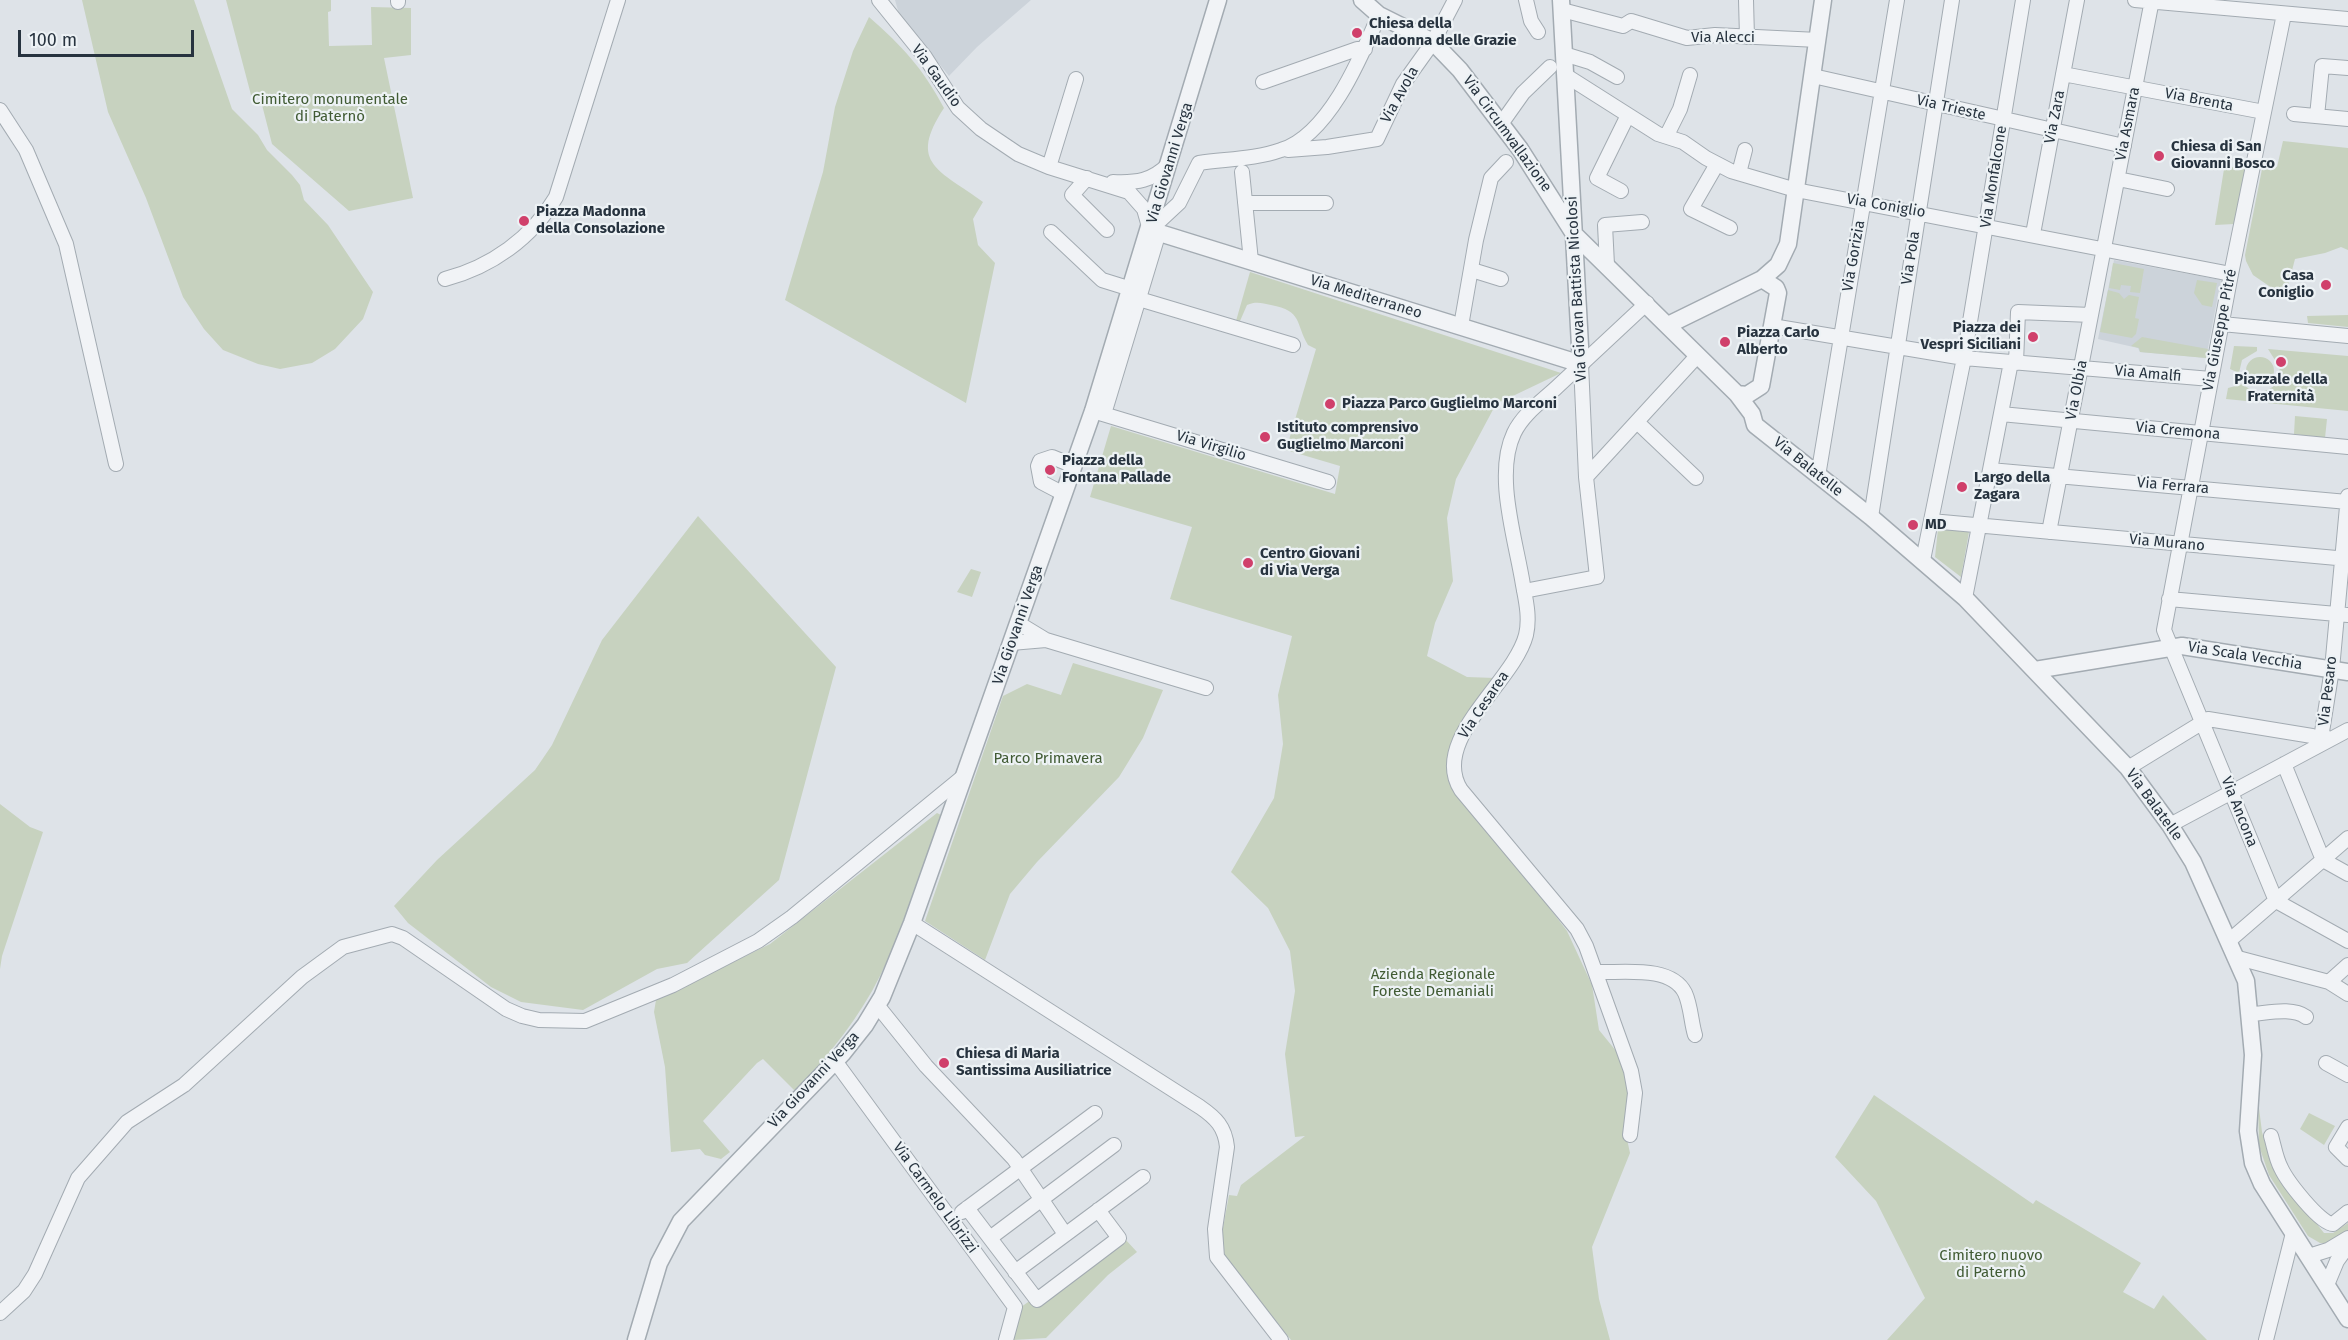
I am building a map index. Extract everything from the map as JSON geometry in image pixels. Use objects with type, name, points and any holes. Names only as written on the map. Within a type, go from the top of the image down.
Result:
[{"type":"street","points":[[445,279],[471,272],[503,254],[543,220],[556,197],[618,0]]},
{"type":"street","name":"Via Giovanni Verga","points":[[636,1340],[669,1241],[681,1221],[835,1061],[877,1005],[912,923],[1074,466],[1099,412],[1154,231],[1169,163],[1218,0]]},
{"type":"street","name":"Via Circumvallazione","points":[[1362,0],[1379,15],[1433,42],[1460,70],[1562,211],[1574,234],[1658,315],[1696,358]]},
{"type":"street","name":"Via Avola","points":[[1281,150],[1327,147],[1377,139],[1403,84],[1433,42],[1455,0]]},
{"type":"street","points":[[1526,0],[1531,21],[1538,32]]},
{"type":"street","points":[[1746,0],[1747,37]]},
{"type":"street","points":[[1658,315],[1762,279],[1778,265],[1788,244],[1823,0]]},
{"type":"street","name":"Via Gorizia","points":[[1818,476],[1897,0]]},
{"type":"street","name":"Via Pola","points":[[1870,517],[1952,0]]},
{"type":"street","name":"Via Monfalcone","points":[[1923,560],[1987,225],[2023,0]]},
{"type":"street","name":"Via Zara","points":[[2033,234],[2077,0]]},
{"type":"street","points":[[2135,0],[2257,6],[2284,14],[2348,19]]},
{"type":"street","name":"Via Asmara","points":[[2104,248],[2152,1]]},
{"type":"street","name":"Via Gaudio","points":[[883,4],[925,57],[958,108],[973,122],[1018,154],[1049,167],[1102,182]]},
{"type":"street","name":"Via Alecci","points":[[1561,5],[1623,26],[1631,21],[1687,38],[1715,35],[1818,40]]},
{"type":"street","name":"Via Giovan Battista Nicolosi","points":[[1524,591],[1597,577],[1586,477],[1574,234],[1558,71],[1564,54],[1561,5]]},
{"type":"street","name":"Via Giuseppe Pitré","points":[[2171,646],[2164,630],[2169,599],[2231,274],[2284,14]]},
{"type":"street","points":[[1102,182],[1129,192],[1144,209],[1154,231],[1179,203],[1199,163],[1281,150],[1299,141],[1323,119],[1365,49],[1379,15]]},
{"type":"street","points":[[1263,82],[1357,49],[1365,49]]},
{"type":"street","points":[[1564,54],[1590,62],[1617,77]]},
{"type":"street","points":[[2317,116],[2322,66],[2348,68]]},
{"type":"street","points":[[1501,124],[1523,93],[1558,71]]},
{"type":"street","name":"Via Coniglio","points":[[1558,71],[1658,134],[1667,135],[1717,164],[1739,173],[1796,190],[1987,225],[2231,274]]},
{"type":"street","name":"Via Brenta","points":[[2063,74],[2264,112]]},
{"type":"street","points":[[1667,135],[1680,109],[1690,75]]},
{"type":"street","name":"Via Trieste","points":[[1813,76],[2052,132],[2124,146]]},
{"type":"street","points":[[1049,167],[1076,79]]},
{"type":"street","points":[[0,110],[26,150],[66,244],[116,464]]},
{"type":"street","points":[[2294,114],[2348,118]]},
{"type":"street","points":[[1621,190],[1597,178],[1628,115]]},
{"type":"street","points":[[1739,173],[1745,150]]},
{"type":"street","points":[[1461,327],[1476,240],[1491,178],[1506,162]]},
{"type":"street","points":[[1102,182],[1144,180],[1157,176],[1169,163]]},
{"type":"street","points":[[1717,164],[1691,209],[1730,228]]},
{"type":"street","points":[[1242,171],[1251,261]]},
{"type":"street","points":[[1087,178],[1072,195],[1107,230]]},
{"type":"street","points":[[2118,179],[2167,189]]},
{"type":"street","points":[[1245,203],[1326,203]]},
{"type":"street","points":[[1607,265],[1605,225],[1642,222]]},
{"type":"street","name":"Via Mediterraneo","points":[[1154,231],[1581,364]]},
{"type":"street","points":[[1052,232],[1102,280],[1135,294],[1293,345]]},
{"type":"street","name":"Via Olbia","points":[[2049,532],[2104,248]]},
{"type":"street","points":[[1472,270],[1501,279]]},
{"type":"street","points":[[1752,414],[1775,327],[1778,294],[1771,282],[1762,279]]},
{"type":"street","points":[[1965,598],[1982,527],[2004,414],[2013,362],[2018,312],[2091,315]]},
{"type":"street","name":"Via Cesarea","points":[[1630,1135],[1635,1093],[1631,1071],[1597,972],[1577,929],[1471,803],[1455,776],[1455,755],[1463,732],[1499,684],[1525,638],[1528,615],[1504,474],[1506,455],[1520,422],[1581,364],[1658,315]]},
{"type":"street","points":[[2222,324],[2348,336]]},
{"type":"street","name":"Via Amalfi","points":[[1775,327],[1962,356],[2211,380]]},
{"type":"street","points":[[1586,477],[1696,358]]},
{"type":"street","name":"Via Balatelle","points":[[1696,358],[1737,394],[1752,414],[1755,425],[1923,560],[1965,598],[2128,768],[2170,825],[2193,862],[2230,940],[2246,981],[2251,1014],[2250,1146],[2262,1184],[2348,1319]]},
{"type":"street","points":[[1737,394],[1747,395],[1761,386]]},
{"type":"street","name":"Via Virgilio","points":[[1099,412],[1328,482]]},
{"type":"street","name":"Via Cremona","points":[[2004,414],[2348,447]]},
{"type":"street","points":[[1637,422],[1696,478]]},
{"type":"street","points":[[1064,494],[1041,482],[1038,466],[1040,461],[1052,457],[1074,466]]},
{"type":"street","name":"Via Ferrara","points":[[1993,470],[2348,502]]},
{"type":"street","name":"Via Pesaro","points":[[2337,736],[2322,732],[2340,671],[2348,496]]},
{"type":"street","name":"Via Murano","points":[[1931,521],[2345,559]]},
{"type":"street","points":[[2169,599],[2343,614]]},
{"type":"street","points":[[1018,623],[1046,640],[1206,688]]},
{"type":"street","points":[[1011,642],[1046,640]]},
{"type":"street","name":"Via Scala Vecchia","points":[[2036,670],[2171,646],[2340,671]]},
{"type":"street","name":"Via Ancona","points":[[2171,646],[2276,901]]},
{"type":"street","points":[[2128,768],[2208,719],[2312,736],[2337,736],[2348,746]]},
{"type":"street","points":[[2170,825],[2337,736]]},
{"type":"street","points":[[2284,764],[2323,860],[2348,874]]},
{"type":"street","points":[[0,1313],[24,1291],[35,1274],[78,1178],[127,1122],[184,1085],[302,977],[343,947],[392,934],[403,938],[506,1009],[539,1020],[585,1021],[673,985],[758,941],[792,917],[964,776]]},
{"type":"street","points":[[2230,940],[2348,838]]},
{"type":"street","points":[[2276,901],[2348,940]]},
{"type":"street","points":[[912,923],[1200,1107],[1220,1124],[1226,1135],[1227,1147],[1215,1229],[1218,1257],[1281,1340]]},
{"type":"street","points":[[2238,958],[2329,982],[2348,994]]},
{"type":"street","points":[[2329,982],[2348,965]]},
{"type":"street","points":[[1597,972],[1643,973],[1673,980],[1685,993],[1695,1035]]},
{"type":"street","points":[[877,1005],[926,1066],[1014,1159],[1065,1234]]},
{"type":"street","points":[[2251,1014],[2287,1012],[2300,1013],[2306,1017]]},
{"type":"street","name":"Via Carmelo Librizzi","points":[[835,1061],[1015,1307],[1006,1340]]},
{"type":"street","points":[[2326,1063],[2348,1075]]},
{"type":"street","points":[[952,1219],[1095,1113]]},
{"type":"street","points":[[2348,1127],[2336,1148],[2348,1159]]},
{"type":"street","points":[[2271,1136],[2279,1166],[2286,1178],[2323,1221],[2333,1224],[2348,1212]]},
{"type":"street","points":[[990,1238],[1114,1145]]},
{"type":"street","points":[[1016,1272],[1143,1177]]},
{"type":"street","points":[[968,1208],[1037,1300],[1119,1238],[1098,1210]]},
{"type":"street","points":[[2266,1340],[2293,1233]]},
{"type":"street","points":[[2309,1256],[2328,1250],[2348,1238]]},
{"type":"street","points":[[2327,1285],[2337,1261],[2348,1246]]},
{"type":"shaded area","points":[[895,0],[1031,0],[977,47],[949,76],[899,14]]},
{"type":"shaded area","points":[[2114,260],[2221,280],[2206,358],[2140,352],[2138,348],[2098,339]]},
{"type":"green space","points":[[82,0],[194,0],[232,109],[258,135],[267,150],[300,185],[304,200],[328,225],[373,292],[363,319],[335,349],[312,363],[280,369],[258,364],[223,350],[204,329],[183,297],[146,198],[108,112]]},
{"type":"green space","name":"Cimitero monumentale di Paternò","points":[[226,0],[331,0],[331,11],[328,12],[329,46],[372,45],[371,7],[411,8],[411,55],[384,58],[413,198],[349,211],[272,144],[260,97],[254,98],[251,95]]},
{"type":"green space","points":[[869,17],[911,58],[944,108],[933,127],[928,142],[929,154],[934,164],[942,173],[983,202],[973,219],[978,245],[995,263],[966,403],[785,300],[823,172],[835,107],[853,51]]},
{"type":"green space","points":[[2283,141],[2348,148],[2348,250],[2341,247],[2295,259],[2285,297],[2253,275],[2245,255],[2263,164],[2277,167]]},
{"type":"green space","points":[[2246,164],[2234,224],[2215,225],[2224,169]]},
{"type":"green space","points":[[2113,263],[2144,269],[2140,293],[2130,292],[2131,286],[2121,285],[2120,290],[2109,288]]},
{"type":"green space","name":"Azienda Regionale Foreste Demaniali","points":[[1250,272],[1561,373],[1496,404],[1456,479],[1447,518],[1453,581],[1435,623],[1427,656],[1467,677],[1495,678],[1460,724],[1447,757],[1449,783],[1511,857],[1567,931],[1592,985],[1599,1030],[1621,1057],[1630,1088],[1625,1130],[1630,1153],[1592,1247],[1599,1299],[1610,1340],[1291,1340],[1224,1255],[1222,1233],[1229,1195],[1237,1196],[1241,1185],[1305,1136],[1295,1137],[1285,1054],[1295,991],[1290,951],[1268,908],[1231,872],[1274,798],[1283,744],[1278,695],[1292,636],[1170,599],[1192,527],[1090,497],[1111,426],[1335,494],[1340,466],[1286,450],[1316,349],[1308,345],[1293,314],[1281,308],[1262,303],[1250,304],[1247,305],[1240,321],[1236,321]]},
{"type":"green space","points":[[2197,280],[2217,283],[2212,307],[2202,305],[2194,293]]},
{"type":"green space","points":[[2108,290],[2119,293],[2124,299],[2129,295],[2139,297],[2135,318],[2139,319],[2136,334],[2132,338],[2100,332]]},
{"type":"green space","points":[[2348,315],[2348,327],[2308,323],[2307,316]]},
{"type":"green space","points":[[2142,337],[2208,349],[2206,358],[2140,352],[2139,348],[2131,346]]},
{"type":"green space","points":[[2234,346],[2257,347],[2257,351],[2242,360],[2239,373],[2230,369]]},
{"type":"green space","points":[[2268,349],[2348,356],[2348,411],[2226,399],[2228,388],[2243,384],[2251,390],[2260,392],[2276,384],[2280,368]]},
{"type":"green space","points":[[2260,357],[2270,361],[2274,371],[2270,381],[2260,385],[2250,381],[2246,371],[2250,361]]},
{"type":"green space","points":[[2295,416],[2327,419],[2325,438],[2294,434]]},
{"type":"green space","points":[[698,516],[836,667],[779,880],[687,963],[657,969],[583,1010],[521,1002],[491,987],[408,923],[394,906],[437,860],[535,770],[552,745],[602,640]]},
{"type":"green space","points":[[1938,529],[1969,532],[1961,577],[1935,557]]},
{"type":"green space","points":[[971,569],[981,572],[972,597],[957,592]]},
{"type":"green space","name":"Parco Primavera","points":[[1073,663],[1163,690],[1143,738],[1119,777],[1037,862],[1010,894],[985,960],[925,921],[1003,696],[1027,684],[1061,695]]},
{"type":"green space","points":[[0,804],[30,827],[43,832],[2,956],[0,969]]},
{"type":"green space","points":[[937,813],[941,815],[940,821],[889,957],[863,1006],[833,1048],[799,1088],[794,1090],[763,1059],[757,1063],[703,1121],[730,1152],[721,1159],[705,1155],[700,1149],[671,1152],[665,1067],[654,1012],[656,1000],[770,944]]},
{"type":"green space","name":"Cimitero nuovo di Paternò","points":[[1874,1095],[2033,1204],[2036,1200],[2141,1263],[2123,1292],[2154,1309],[2163,1295],[2207,1340],[1887,1340],[1925,1298],[1876,1201],[1835,1157]]},
{"type":"green space","points":[[2258,1100],[2262,1132],[2272,1167],[2324,1233],[2333,1233],[2348,1223],[2348,1231],[2335,1243],[2320,1243],[2308,1236],[2269,1175],[2259,1146]]},
{"type":"green space","points":[[2309,1113],[2335,1126],[2324,1145],[2300,1129]]},
{"type":"green space","points":[[1125,1239],[1137,1252],[1108,1275],[1046,1338],[1013,1340],[1021,1307],[1031,1300],[1038,1307]]},
{"type":"place","name":"Chiesa della Madonna delle Grazie","points":[[1357,33]]},
{"type":"place","name":"Chiesa di San Giovanni Bosco","points":[[2159,156]]},
{"type":"place","name":"Piazza Madonna della Consolazione","points":[[524,221]]},
{"type":"place","name":"Casa Coniglio","points":[[2326,285]]},
{"type":"place","name":"Piazza dei Vespri Siciliani","points":[[2033,337]]},
{"type":"place","name":"Piazza Carlo Alberto","points":[[1725,342]]},
{"type":"place","name":"Piazzale della Fraternità","points":[[2281,362]]},
{"type":"place","name":"Piazza Parco Guglielmo Marconi","points":[[1330,404]]},
{"type":"place","name":"Istituto comprensivo Guglielmo Marconi","points":[[1265,437]]},
{"type":"place","name":"Piazza della Fontana Pallade","points":[[1050,470]]},
{"type":"place","name":"Largo della Zagara","points":[[1962,487]]},
{"type":"place","name":"MD","points":[[1913,525]]},
{"type":"place","name":"Centro Giovani di Via Verga","points":[[1248,563]]},
{"type":"place","name":"Chiesa di Maria Santissima Ausiliatrice","points":[[944,1063]]}]
